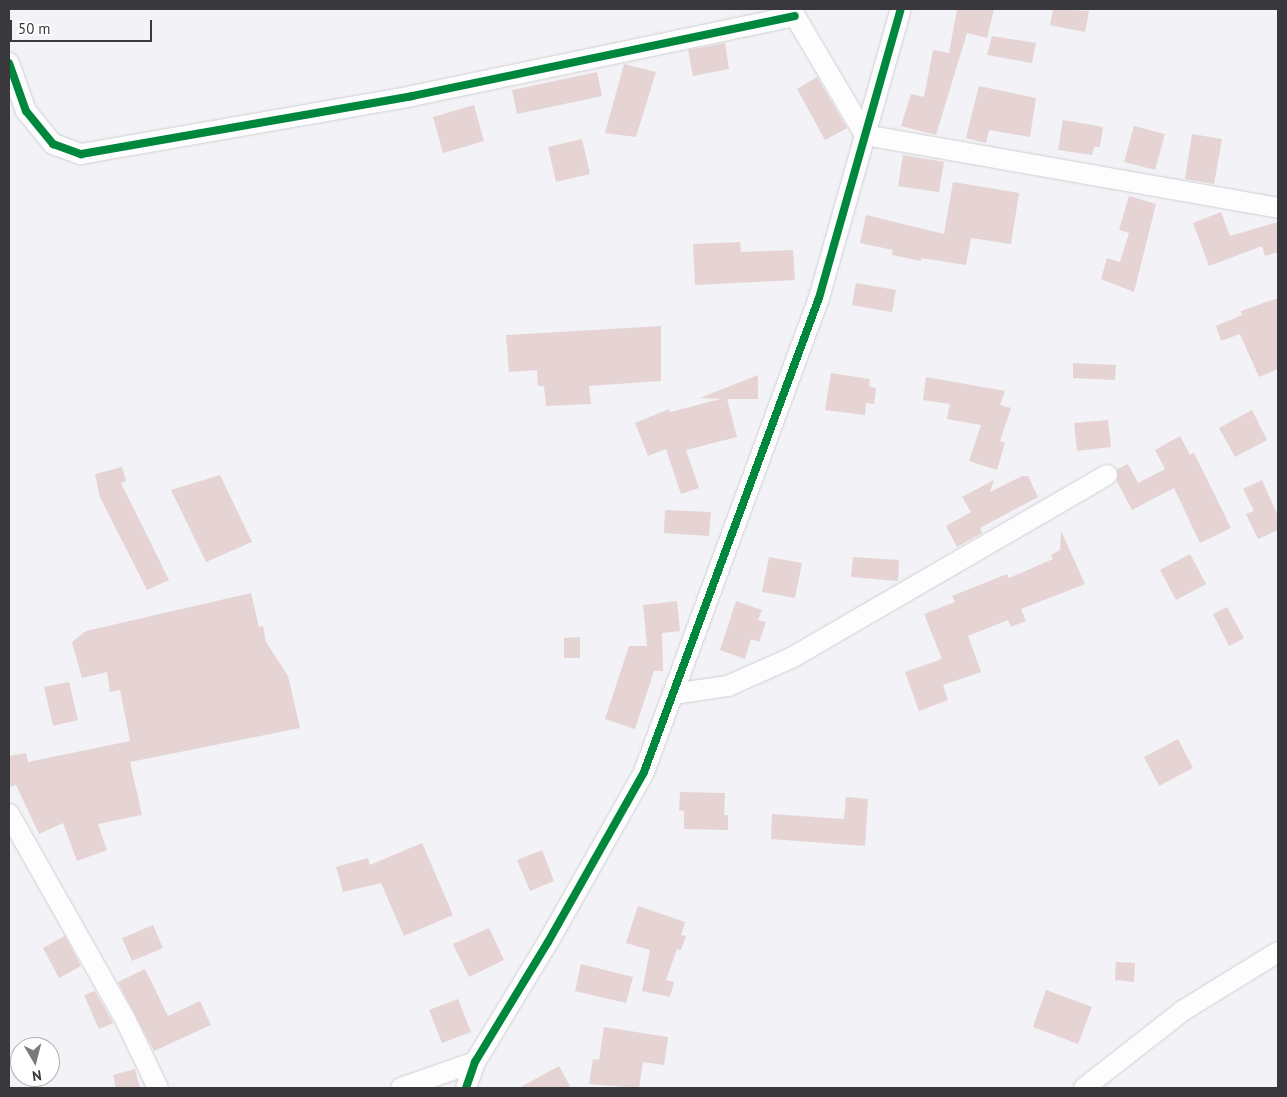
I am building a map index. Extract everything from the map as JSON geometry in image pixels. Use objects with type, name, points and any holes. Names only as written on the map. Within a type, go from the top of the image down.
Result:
[{"type":"street","points":[[466,1088],[475,1062],[548,942],[644,772],[820,298],[901,9]]},
{"type":"street","points":[[9,63],[26,111],[53,144],[80,154],[412,96],[790,12],[865,134],[1278,208]]},
{"type":"street","points":[[673,694],[728,686],[793,657],[1106,475]]},
{"type":"street","points":[[9,814],[126,1022],[158,1088]]},
{"type":"street","points":[[1084,1088],[1184,1010],[1278,952]]},
{"type":"street","points":[[400,1088],[475,1062]]},
{"type":"building","points":[[957,9],[994,9],[987,38],[967,33],[936,135],[901,126],[911,94],[924,97],[933,50],[949,53]]},
{"type":"building","points":[[1053,9],[1089,11],[1085,32],[1050,25]]},
{"type":"building","points":[[992,36],[1036,43],[1032,63],[987,55]]},
{"type":"building","points":[[725,43],[729,69],[693,76],[688,50]]},
{"type":"building","points":[[624,64],[656,72],[636,137],[605,133]]},
{"type":"building","points":[[597,72],[602,96],[517,114],[512,90]]},
{"type":"building","points":[[817,77],[847,128],[825,140],[797,89]]},
{"type":"building","points":[[979,86],[1036,98],[1030,137],[989,130],[986,143],[966,138]]},
{"type":"building","points":[[474,105],[484,141],[443,153],[433,117]]},
{"type":"building","points":[[1063,120],[1103,127],[1100,147],[1094,147],[1092,155],[1058,150]]},
{"type":"building","points":[[1134,126],[1165,134],[1155,170],[1124,162]]},
{"type":"building","points":[[1192,134],[1222,139],[1214,184],[1185,179]]},
{"type":"building","points":[[582,139],[590,174],[556,182],[548,147]]},
{"type":"building","points":[[903,155],[944,162],[939,192],[898,186]]},
{"type":"building","points":[[953,182],[1019,193],[1011,244],[971,238],[966,265],[921,258],[921,261],[892,255],[893,250],[860,243],[866,215],[944,234]]},
{"type":"building","points":[[1129,196],[1156,204],[1134,292],[1101,279],[1107,258],[1120,262],[1129,233],[1119,230]]},
{"type":"building","points":[[1221,212],[1230,236],[1278,222],[1278,252],[1265,256],[1262,246],[1209,266],[1193,223]]},
{"type":"building","points":[[740,242],[741,252],[793,250],[795,280],[695,285],[693,244]]},
{"type":"building","points":[[856,283],[896,290],[892,312],[852,305]]},
{"type":"building","points":[[1278,298],[1278,369],[1259,377],[1240,334],[1221,341],[1216,326],[1242,315],[1241,311]]},
{"type":"building","points":[[661,326],[661,381],[589,386],[591,404],[546,406],[544,386],[538,386],[537,370],[509,372],[506,335]]},
{"type":"building","points":[[1073,363],[1116,365],[1115,380],[1073,378]]},
{"type":"building","points":[[831,373],[870,379],[869,386],[876,388],[874,404],[866,403],[865,415],[825,410]]},
{"type":"building","points":[[758,375],[758,399],[727,399],[737,437],[686,450],[699,488],[681,494],[666,449],[648,456],[635,423],[669,409],[670,412],[721,399],[700,398]]},
{"type":"building","points":[[926,377],[1005,391],[1000,405],[1011,408],[1000,441],[1005,443],[997,470],[969,461],[981,425],[947,419],[950,404],[923,400]]},
{"type":"building","points":[[1252,410],[1267,440],[1235,457],[1219,428]]},
{"type":"building","points":[[1108,420],[1111,447],[1077,451],[1074,423]]},
{"type":"building","points":[[1180,436],[1190,455],[1194,453],[1231,528],[1200,543],[1174,488],[1132,510],[1117,482],[1117,469],[1128,464],[1138,483],[1165,469],[1155,450]]},
{"type":"building","points":[[122,467],[126,481],[121,483],[169,580],[147,590],[100,497],[95,474]]},
{"type":"building","points":[[220,475],[252,542],[206,562],[171,490]]},
{"type":"building","points":[[1022,476],[1028,476],[1038,497],[980,528],[982,533],[957,547],[946,526],[971,512],[962,497],[994,480],[990,492]]},
{"type":"building","points":[[1262,480],[1278,516],[1278,530],[1258,539],[1246,514],[1254,511],[1243,489]]},
{"type":"building","points":[[665,510],[711,512],[709,536],[664,533]]},
{"type":"building","points":[[1061,531],[1085,584],[1021,609],[1026,621],[1011,627],[1008,620],[968,636],[981,672],[943,685],[948,700],[919,711],[905,672],[942,659],[924,614],[955,602],[952,596],[1007,574],[1009,578],[1053,559],[1051,555],[1060,550]]},
{"type":"building","points":[[1190,554],[1206,584],[1176,600],[1160,570]]},
{"type":"building","points":[[769,557],[802,563],[795,598],[762,592]]},
{"type":"building","points":[[853,557],[899,560],[898,581],[851,577]]},
{"type":"building","points":[[251,593],[259,627],[263,626],[266,642],[288,676],[300,728],[130,762],[142,815],[98,824],[107,850],[77,861],[63,823],[39,834],[16,785],[9,787],[9,756],[26,753],[28,762],[130,741],[120,690],[110,692],[107,672],[82,678],[72,642],[86,631]]},
{"type":"building","points":[[677,601],[680,631],[662,633],[663,671],[654,671],[635,729],[605,719],[629,646],[647,646],[643,605]]},
{"type":"building","points":[[736,601],[762,610],[758,620],[766,622],[759,642],[751,639],[745,659],[720,650]]},
{"type":"building","points":[[1227,607],[1244,638],[1229,646],[1213,614]]},
{"type":"building","points":[[580,637],[580,658],[564,658],[564,638]]},
{"type":"building","points":[[69,682],[78,720],[53,726],[44,687]]},
{"type":"building","points":[[1178,739],[1193,768],[1159,786],[1144,757]]},
{"type":"building","points":[[680,792],[725,793],[724,815],[728,815],[728,830],[684,829],[684,811],[679,810]]},
{"type":"building","points":[[846,797],[868,799],[865,846],[771,839],[772,814],[844,819]]},
{"type":"building","points":[[422,843],[453,915],[404,936],[381,883],[343,892],[336,867],[368,858],[370,865]]},
{"type":"building","points":[[542,850],[554,881],[530,891],[517,860]]},
{"type":"building","points":[[638,906],[685,922],[681,935],[686,936],[681,950],[677,949],[666,980],[674,982],[670,997],[642,991],[650,950],[626,943]]},
{"type":"building","points":[[153,925],[163,948],[132,961],[122,938]]},
{"type":"building","points":[[489,928],[504,960],[469,977],[453,944]]},
{"type":"building","points":[[65,936],[81,966],[59,978],[43,948]]},
{"type":"building","points":[[1116,962],[1135,963],[1134,982],[1115,980]]},
{"type":"building","points":[[581,964],[633,977],[626,1003],[575,991]]},
{"type":"building","points":[[145,969],[168,1016],[200,1001],[211,1025],[154,1051],[118,982]]},
{"type":"building","points":[[1046,990],[1092,1007],[1078,1044],[1033,1027]]},
{"type":"building","points":[[95,991],[113,1023],[99,1029],[84,995]]},
{"type":"building","points":[[458,999],[471,1032],[442,1043],[429,1010]]},
{"type":"building","points":[[604,1027],[668,1037],[664,1065],[643,1062],[639,1088],[589,1084],[593,1059],[599,1060]]},
{"type":"building","points":[[559,1066],[571,1088],[519,1088]]},
{"type":"building","points":[[135,1069],[140,1088],[116,1088],[113,1075]]},
{"type":"cycle path","points":[[466,1088],[475,1062],[548,942],[644,772],[819,298],[901,9]]},
{"type":"cycle path","points":[[9,63],[26,111],[53,144],[81,154],[412,96],[795,16]]}]
